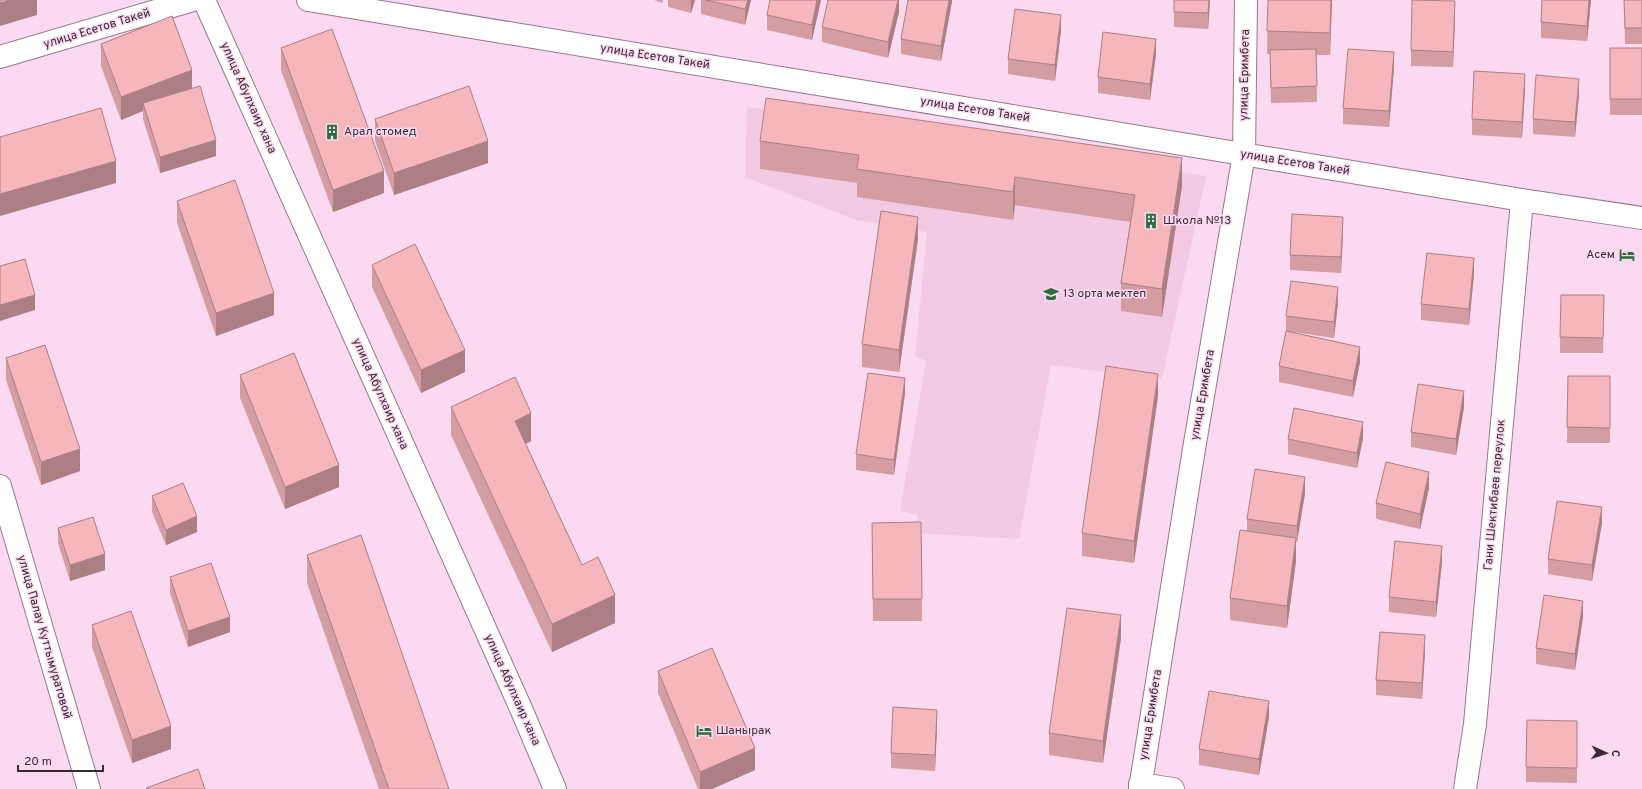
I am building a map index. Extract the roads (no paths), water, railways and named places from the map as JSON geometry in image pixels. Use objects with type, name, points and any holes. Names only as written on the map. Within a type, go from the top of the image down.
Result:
[{"type":"street","name":"улица Есетов Такей","points":[[0,57],[194,0]]},
{"type":"street","name":"улица Абулхаир хана","points":[[204,0],[555,789]]},
{"type":"street","name":"улица Есетов Такей","points":[[308,0],[1522,200],[1642,218]]},
{"type":"street","name":"улица Еримбета","points":[[1140,787],[1194,449],[1244,154],[1246,0]]},
{"type":"street","name":"Гани Шектибаев переулок","points":[[1465,789],[1475,724],[1522,200]]},
{"type":"street","name":"улица Палау Куттымуратовой","points":[[0,486],[89,789]]},
{"type":"street","points":[[1140,787],[1173,789]]},
{"type":"place","name":"Арал стомед","points":[[332,132]]},
{"type":"place","name":"Школа №13","points":[[1151,221]]},
{"type":"place","name":"Асем","points":[[1627,255]]},
{"type":"place","name":"13 орта мектеп","points":[[1051,294]]},
{"type":"place","name":"Шанырак","points":[[704,731]]}]
